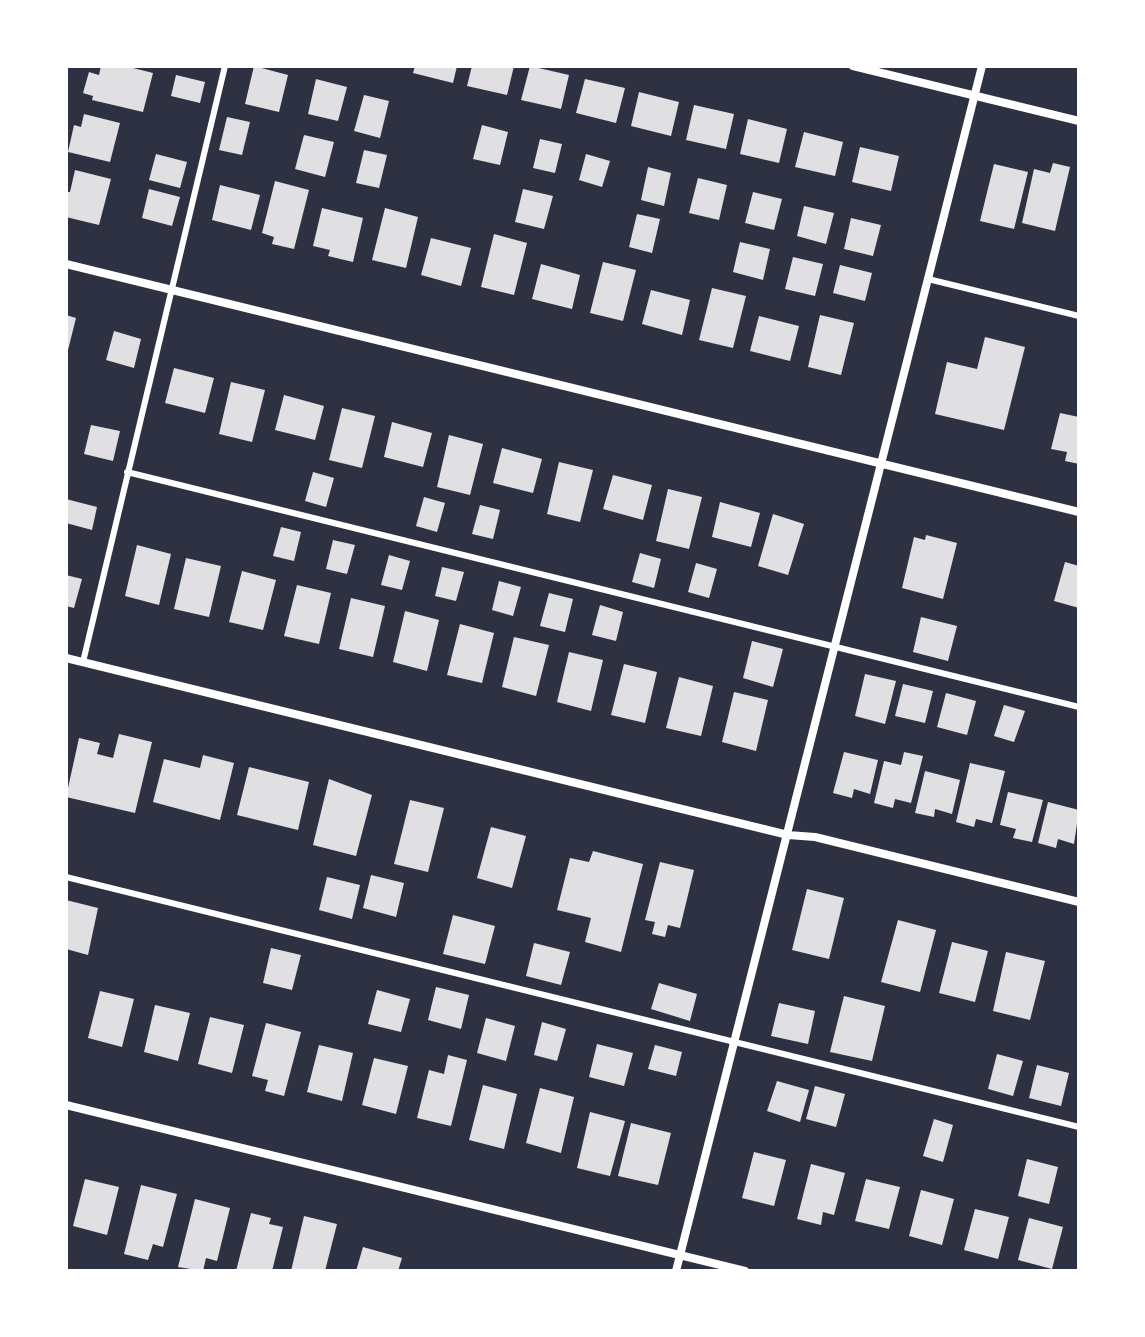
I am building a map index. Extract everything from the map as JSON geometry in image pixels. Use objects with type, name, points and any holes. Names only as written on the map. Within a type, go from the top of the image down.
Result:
[{"type":"street","points":[[853,66],[1079,121]]},
{"type":"street","points":[[676,1271],[982,66]]},
{"type":"street","points":[[66,264],[1079,512]]},
{"type":"street","points":[[66,658],[788,835],[815,837],[1079,902]]},
{"type":"street","points":[[66,1105],[745,1271]]},
{"type":"lane","points":[[83,662],[169,288],[225,66]]},
{"type":"lane","points":[[928,279],[1079,316]]},
{"type":"lane","points":[[127,472],[1079,707]]},
{"type":"lane","points":[[66,877],[1079,1127]]},
{"type":"building","points":[[101,66],[125,66],[153,73],[143,112],[92,100],[93,96],[83,93],[89,72],[99,75]]},
{"type":"building","points":[[254,66],[288,75],[279,112],[245,104]]},
{"type":"building","points":[[415,66],[457,66],[453,83],[413,73]]},
{"type":"building","points":[[472,66],[514,66],[507,95],[467,86]]},
{"type":"building","points":[[530,66],[569,75],[561,109],[521,100]]},
{"type":"building","points":[[176,75],[205,82],[200,103],[171,96]]},
{"type":"building","points":[[316,79],[347,87],[338,121],[308,114]]},
{"type":"building","points":[[585,79],[625,88],[616,123],[576,113]]},
{"type":"building","points":[[639,92],[679,102],[671,136],[631,126]]},
{"type":"building","points":[[364,95],[389,101],[380,138],[354,131]]},
{"type":"building","points":[[694,105],[734,114],[726,149],[686,140]]},
{"type":"building","points":[[84,114],[120,123],[110,162],[68,152],[74,125],[81,127]]},
{"type":"building","points":[[227,117],[250,122],[242,155],[219,150]]},
{"type":"building","points":[[748,119],[787,129],[779,163],[740,154]]},
{"type":"building","points":[[482,125],[508,132],[500,165],[473,159]]},
{"type":"building","points":[[804,132],[843,142],[835,176],[795,167]]},
{"type":"building","points":[[304,135],[334,142],[325,177],[295,169]]},
{"type":"building","points":[[540,139],[562,144],[555,173],[533,168]]},
{"type":"building","points":[[860,147],[899,156],[891,191],[852,182]]},
{"type":"building","points":[[364,150],[387,155],[379,188],[356,183]]},
{"type":"building","points":[[156,154],[187,162],[180,188],[149,180]]},
{"type":"building","points":[[586,154],[610,161],[602,187],[579,180]]},
{"type":"building","points":[[1053,163],[1070,167],[1055,231],[1022,223],[1034,169],[1050,173]]},
{"type":"building","points":[[994,164],[1028,172],[1014,229],[980,221]]},
{"type":"building","points":[[648,167],[671,173],[664,206],[641,200]]},
{"type":"building","points":[[75,170],[111,179],[99,225],[66,217],[66,192],[70,192]]},
{"type":"building","points":[[698,178],[727,185],[719,220],[689,213]]},
{"type":"building","points":[[275,181],[309,190],[294,249],[272,244],[274,237],[262,233]]},
{"type":"building","points":[[220,185],[260,195],[251,230],[212,220]]},
{"type":"building","points":[[149,189],[180,197],[172,226],[142,218]]},
{"type":"building","points":[[523,189],[553,196],[544,229],[515,222]]},
{"type":"building","points":[[753,192],[782,199],[774,230],[745,223]]},
{"type":"building","points":[[804,206],[834,213],[826,244],[797,236]]},
{"type":"building","points":[[322,208],[363,218],[353,262],[328,256],[330,250],[313,246]]},
{"type":"building","points":[[385,208],[418,217],[406,268],[372,260]]},
{"type":"building","points":[[637,214],[660,219],[652,253],[629,247]]},
{"type":"building","points":[[851,218],[881,225],[873,256],[844,249]]},
{"type":"building","points":[[494,234],[527,243],[514,295],[481,287]]},
{"type":"building","points":[[431,238],[471,248],[461,286],[421,275]]},
{"type":"building","points":[[740,242],[770,249],[763,280],[733,272]]},
{"type":"building","points":[[793,257],[823,264],[815,296],[785,289]]},
{"type":"building","points":[[603,262],[636,270],[623,321],[590,313]]},
{"type":"building","points":[[541,264],[580,275],[572,309],[532,299]]},
{"type":"building","points":[[840,265],[872,273],[865,301],[833,293]]},
{"type":"building","points":[[712,288],[746,296],[733,348],[699,340]]},
{"type":"building","points":[[651,290],[690,300],[682,335],[642,324]]},
{"type":"building","points":[[66,315],[76,318],[67,354],[66,354]]},
{"type":"building","points":[[820,315],[854,323],[841,375],[808,367]]},
{"type":"building","points":[[759,316],[799,326],[790,361],[750,351]]},
{"type":"building","points":[[114,331],[141,339],[134,368],[106,360]]},
{"type":"building","points":[[985,337],[1025,347],[1004,430],[935,414],[947,362],[977,369]]},
{"type":"building","points":[[174,368],[214,378],[205,413],[165,403]]},
{"type":"building","points":[[231,382],[265,390],[252,442],[219,434]]},
{"type":"building","points":[[284,395],[324,406],[315,440],[275,430]]},
{"type":"building","points":[[342,408],[375,416],[362,468],[329,460]]},
{"type":"building","points":[[1060,413],[1079,417],[1079,464],[1065,461],[1067,452],[1051,449]]},
{"type":"building","points":[[392,422],[432,433],[423,467],[384,457]]},
{"type":"building","points":[[91,425],[120,431],[113,461],[84,454]]},
{"type":"building","points":[[449,435],[483,444],[470,495],[437,487]]},
{"type":"building","points":[[502,448],[542,459],[533,493],[493,483]]},
{"type":"building","points":[[559,462],[593,470],[580,522],[547,514]]},
{"type":"building","points":[[313,472],[334,478],[326,507],[305,501]]},
{"type":"building","points":[[613,475],[652,485],[643,520],[603,509]]},
{"type":"building","points":[[668,489],[702,497],[689,549],[656,541]]},
{"type":"building","points":[[424,497],[445,503],[437,532],[416,526]]},
{"type":"building","points":[[66,499],[97,507],[92,530],[66,523]]},
{"type":"building","points":[[720,502],[760,513],[751,547],[712,537]]},
{"type":"building","points":[[480,505],[500,510],[493,539],[472,534]]},
{"type":"building","points":[[773,514],[804,524],[788,575],[758,566]]},
{"type":"building","points":[[281,527],[301,532],[294,561],[273,556]]},
{"type":"building","points":[[926,535],[957,543],[943,599],[902,588],[914,537],[925,540]]},
{"type":"building","points":[[333,540],[355,545],[347,574],[326,569]]},
{"type":"building","points":[[137,545],[171,554],[159,605],[125,596]]},
{"type":"building","points":[[640,553],[661,559],[654,588],[632,582]]},
{"type":"building","points":[[389,555],[410,561],[402,590],[381,585]]},
{"type":"building","points":[[186,558],[221,566],[209,617],[174,609]]},
{"type":"building","points":[[1065,562],[1079,566],[1079,608],[1054,601]]},
{"type":"building","points":[[696,563],[717,569],[709,598],[688,592]]},
{"type":"building","points":[[442,567],[464,572],[456,601],[435,596]]},
{"type":"building","points":[[242,571],[276,580],[263,630],[229,622]]},
{"type":"building","points":[[66,575],[82,579],[74,608],[66,606]]},
{"type":"building","points":[[499,581],[521,587],[513,616],[492,610]]},
{"type":"building","points":[[297,585],[331,593],[319,644],[284,636]]},
{"type":"building","points":[[549,593],[573,599],[565,632],[540,626]]},
{"type":"building","points":[[351,598],[385,606],[373,657],[339,649]]},
{"type":"building","points":[[600,605],[623,612],[616,641],[592,635]]},
{"type":"building","points":[[405,611],[439,620],[427,671],[393,662]]},
{"type":"building","points":[[921,617],[957,626],[948,661],[913,652]]},
{"type":"building","points":[[460,624],[494,633],[482,683],[447,675]]},
{"type":"building","points":[[514,637],[549,645],[536,696],[502,687]]},
{"type":"building","points":[[752,641],[783,649],[773,687],[743,678]]},
{"type":"building","points":[[569,652],[603,660],[591,711],[557,702]]},
{"type":"building","points":[[624,664],[657,672],[645,723],[611,715]]},
{"type":"building","points":[[865,674],[896,681],[885,724],[855,716]]},
{"type":"building","points":[[679,677],[713,686],[701,736],[666,728]]},
{"type":"building","points":[[903,684],[933,691],[925,723],[895,716]]},
{"type":"building","points":[[734,692],[768,700],[756,751],[722,742]]},
{"type":"building","points":[[946,693],[976,701],[967,735],[937,727]]},
{"type":"building","points":[[1004,705],[1025,711],[1014,742],[994,736]]},
{"type":"building","points":[[119,734],[152,742],[135,813],[66,797],[79,738],[100,743],[97,754],[113,758]]},
{"type":"building","points":[[844,752],[878,760],[870,794],[854,789],[852,798],[833,793]]},
{"type":"building","points":[[904,752],[923,756],[911,803],[895,799],[893,808],[874,803],[884,761],[901,765]]},
{"type":"building","points":[[203,755],[234,763],[220,820],[153,802],[164,759],[200,768]]},
{"type":"building","points":[[970,763],[1005,771],[992,823],[976,819],[974,827],[956,822]]},
{"type":"building","points":[[249,767],[309,782],[298,830],[237,815]]},
{"type":"building","points":[[925,771],[960,780],[952,814],[935,809],[934,817],[915,813]]},
{"type":"building","points":[[329,779],[372,795],[356,856],[313,845]]},
{"type":"building","points":[[1008,792],[1043,800],[1032,842],[1013,838],[1016,829],[1000,825]]},
{"type":"building","points":[[410,800],[444,808],[428,872],[394,864]]},
{"type":"building","points":[[1048,802],[1079,810],[1074,844],[1058,839],[1056,848],[1038,843]]},
{"type":"building","points":[[491,827],[526,836],[512,888],[477,878]]},
{"type":"building","points":[[593,851],[643,864],[621,952],[585,942],[591,918],[557,910],[570,858],[589,862]]},
{"type":"building","points":[[660,862],[694,870],[680,928],[668,925],[665,937],[652,934],[655,922],[645,920]]},
{"type":"building","points":[[371,875],[404,883],[396,917],[363,908]]},
{"type":"building","points":[[327,877],[360,885],[352,919],[319,910]]},
{"type":"building","points":[[807,889],[844,898],[829,959],[792,950]]},
{"type":"building","points":[[66,900],[98,908],[88,955],[66,949]]},
{"type":"building","points":[[453,915],[495,926],[485,964],[443,954]]},
{"type":"building","points":[[898,920],[936,930],[920,992],[881,982]]},
{"type":"building","points":[[952,942],[988,951],[975,1002],[939,993]]},
{"type":"building","points":[[534,943],[570,952],[561,985],[526,976]]},
{"type":"building","points":[[271,948],[301,955],[292,990],[263,983]]},
{"type":"building","points":[[1006,952],[1045,961],[1030,1020],[993,1011]]},
{"type":"building","points":[[659,983],[697,994],[690,1021],[651,1009]]},
{"type":"building","points":[[436,987],[469,995],[461,1029],[428,1020]]},
{"type":"building","points":[[377,990],[410,999],[401,1032],[368,1024]]},
{"type":"building","points":[[100,991],[134,999],[122,1047],[88,1038]]},
{"type":"building","points":[[844,996],[885,1006],[872,1061],[830,1052]]},
{"type":"building","points":[[779,1003],[815,1011],[808,1044],[771,1036]]},
{"type":"building","points":[[155,1005],[190,1013],[178,1061],[144,1052]]},
{"type":"building","points":[[210,1017],[244,1025],[232,1073],[198,1064]]},
{"type":"building","points":[[486,1018],[515,1026],[506,1061],[477,1053]]},
{"type":"building","points":[[542,1022],[566,1029],[557,1061],[534,1055]]},
{"type":"building","points":[[266,1023],[301,1032],[284,1096],[265,1091],[268,1080],[252,1076]]},
{"type":"building","points":[[597,1044],[633,1053],[624,1086],[589,1077]]},
{"type":"building","points":[[319,1045],[353,1053],[342,1101],[307,1092]]},
{"type":"building","points":[[655,1045],[682,1052],[676,1076],[648,1069]]},
{"type":"building","points":[[997,1054],[1023,1061],[1013,1096],[988,1089]]},
{"type":"building","points":[[448,1055],[467,1060],[451,1126],[417,1118],[429,1070],[444,1074]]},
{"type":"building","points":[[374,1058],[408,1066],[396,1114],[362,1105]]},
{"type":"building","points":[[1037,1065],[1069,1073],[1061,1106],[1029,1098]]},
{"type":"building","points":[[777,1081],[809,1090],[800,1122],[767,1111]]},
{"type":"building","points":[[483,1085],[517,1094],[504,1149],[469,1140]]},
{"type":"building","points":[[815,1086],[845,1094],[836,1127],[806,1119]]},
{"type":"building","points":[[540,1088],[574,1097],[561,1153],[526,1143]]},
{"type":"building","points":[[590,1112],[625,1121],[610,1176],[577,1168]]},
{"type":"building","points":[[934,1119],[953,1125],[943,1162],[923,1156]]},
{"type":"building","points":[[631,1123],[671,1133],[658,1185],[618,1176]]},
{"type":"building","points":[[754,1152],[786,1160],[774,1206],[742,1198]]},
{"type":"building","points":[[1027,1159],[1058,1167],[1049,1204],[1018,1196]]},
{"type":"building","points":[[811,1164],[845,1173],[834,1215],[823,1212],[821,1225],[797,1219]]},
{"type":"building","points":[[85,1179],[119,1187],[107,1235],[73,1226]]},
{"type":"building","points":[[866,1179],[900,1187],[889,1229],[855,1221]]},
{"type":"building","points":[[141,1185],[177,1194],[163,1247],[153,1244],[148,1260],[124,1254]]},
{"type":"building","points":[[921,1190],[954,1199],[942,1245],[909,1236]]},
{"type":"building","points":[[195,1199],[230,1208],[217,1261],[206,1258],[203,1271],[178,1267]]},
{"type":"building","points":[[975,1209],[1009,1217],[998,1259],[964,1250]]},
{"type":"building","points":[[251,1213],[271,1218],[269,1224],[283,1227],[272,1271],[236,1271]]},
{"type":"building","points":[[304,1216],[337,1224],[325,1271],[291,1271]]},
{"type":"building","points":[[1029,1218],[1063,1227],[1052,1269],[1018,1260]]},
{"type":"building","points":[[363,1247],[402,1258],[398,1271],[356,1271]]}]
